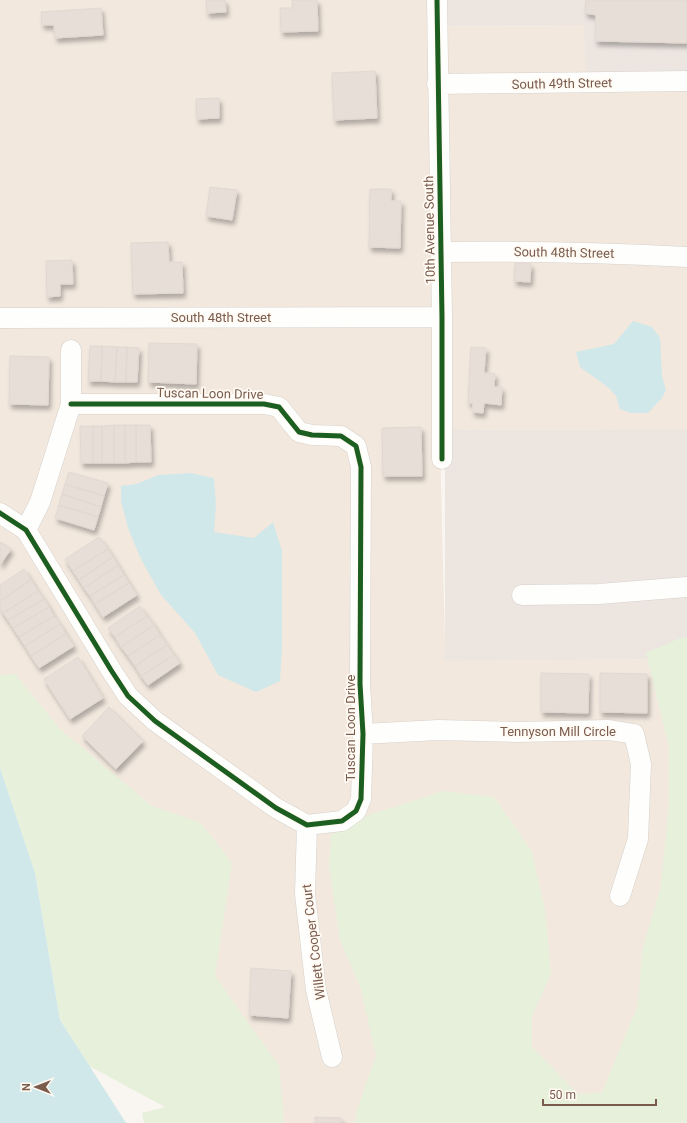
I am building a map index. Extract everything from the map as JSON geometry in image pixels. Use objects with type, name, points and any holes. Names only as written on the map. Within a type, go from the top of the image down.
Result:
[{"type":"street","name":"10th Avenue South","points":[[437,0],[437,84],[442,317],[442,459]]},
{"type":"street","name":"South 49th Street","points":[[437,84],[687,81]]},
{"type":"street","name":"South 48th Street","points":[[441,252],[523,251],[618,253],[687,257]]},
{"type":"street","name":"South 48th Street","points":[[0,318],[442,317]]},
{"type":"street","points":[[26,530],[40,502],[71,404],[71,350]]},
{"type":"street","name":"Tuscan Loon Drive","points":[[71,404],[264,404],[278,407],[299,432],[312,436],[341,436],[356,446],[361,467],[360,684],[363,734],[361,799],[356,811],[342,821],[307,825]]},
{"type":"street","points":[[0,513],[26,530],[128,696],[156,721],[276,808],[307,825]]},
{"type":"street","points":[[522,595],[599,594],[687,587]]},
{"type":"street","name":"Tennyson Mill Circle","points":[[363,734],[438,730],[518,732],[609,730],[634,734],[641,764],[638,839],[620,896]]},
{"type":"street","name":"Willett Cooper Court","points":[[307,825],[305,894],[316,990],[332,1057]]},
{"type":"shaded area","points":[[0,0],[434,0],[437,322],[445,646],[443,661],[676,659],[671,1123],[241,1123],[0,743]]},
{"type":"shaded area","points":[[442,0],[687,0],[687,79],[586,80],[584,25],[441,26]]},
{"type":"shaded area","points":[[584,25],[687,79],[687,429],[445,430],[441,26]]},
{"type":"shaded area","points":[[687,429],[687,659],[443,661],[445,646],[445,430]]},
{"type":"green space","points":[[687,637],[687,1123],[355,1123],[357,1110],[376,1056],[361,989],[340,940],[329,865],[331,835],[369,815],[443,791],[494,797],[532,852],[545,909],[551,974],[532,1016],[532,1047],[578,1094],[602,1093],[638,1005],[642,951],[661,886],[669,804],[669,747],[646,653],[680,638]]},
{"type":"green space","points":[[15,674],[61,730],[152,806],[201,823],[232,863],[215,976],[279,1066],[284,1123],[144,1123],[142,1113],[165,1107],[89,1066],[60,1020],[35,873],[0,768],[0,675]]},
{"type":"water","points":[[633,321],[652,327],[660,338],[662,376],[666,390],[662,398],[648,413],[631,413],[620,409],[616,396],[609,388],[580,367],[576,352],[614,344]]},
{"type":"water","points":[[191,473],[214,478],[216,505],[214,532],[254,538],[273,522],[282,551],[282,647],[280,681],[256,692],[218,675],[195,633],[161,595],[140,557],[128,528],[121,501],[121,486],[136,484],[159,475]]},
{"type":"water","points":[[0,768],[35,873],[60,1020],[126,1123],[0,1123]]},
{"type":"building","points":[[206,0],[225,0],[226,12],[207,13]]},
{"type":"building","points":[[292,0],[317,0],[318,31],[281,32],[280,8],[293,8]]},
{"type":"building","points":[[586,0],[687,0],[687,43],[595,41],[596,15],[585,13]]},
{"type":"building","points":[[101,8],[103,35],[55,38],[54,25],[42,25],[41,12]]},
{"type":"building","points":[[375,71],[377,118],[334,120],[332,73]]},
{"type":"building","points":[[219,98],[219,118],[197,119],[196,99]]},
{"type":"building","points":[[210,187],[237,190],[232,220],[206,216]]},
{"type":"building","points":[[370,189],[391,189],[391,201],[401,201],[400,248],[369,247]]},
{"type":"building","points":[[168,242],[169,262],[182,262],[183,293],[133,294],[131,243]]},
{"type":"building","points":[[72,260],[73,284],[60,284],[60,296],[47,297],[46,261]]},
{"type":"building","points":[[515,263],[531,264],[530,282],[514,281]]},
{"type":"building","points":[[149,343],[197,344],[196,384],[148,382]]},
{"type":"building","points":[[90,346],[102,346],[101,381],[88,381]]},
{"type":"building","points":[[102,346],[117,347],[115,382],[101,381]]},
{"type":"building","points":[[117,347],[127,347],[126,382],[115,382]]},
{"type":"building","points":[[127,347],[139,348],[137,382],[126,382]]},
{"type":"building","points":[[471,347],[486,348],[484,373],[495,374],[494,387],[502,387],[501,405],[484,403],[483,413],[472,412],[473,403],[468,403]]},
{"type":"building","points":[[10,356],[49,357],[48,405],[9,404]]},
{"type":"building","points":[[114,425],[125,425],[125,463],[114,463]]},
{"type":"building","points":[[114,425],[114,463],[102,463],[102,426]]},
{"type":"building","points":[[125,425],[136,425],[136,462],[125,463]]},
{"type":"building","points":[[136,425],[150,425],[151,462],[136,462]]},
{"type":"building","points":[[80,426],[93,426],[93,463],[81,463]]},
{"type":"building","points":[[93,426],[102,426],[102,463],[93,463]]},
{"type":"building","points":[[421,427],[422,476],[383,476],[382,428]]},
{"type":"building","points":[[69,472],[108,483],[104,496],[65,484]]},
{"type":"building","points":[[65,484],[104,496],[101,507],[62,494]]},
{"type":"building","points":[[62,494],[101,507],[98,517],[59,505]]},
{"type":"building","points":[[59,505],[98,517],[94,530],[55,518]]},
{"type":"building","points":[[99,537],[108,549],[73,571],[65,559]]},
{"type":"building","points":[[1,542],[11,549],[0,565],[0,543]]},
{"type":"building","points":[[108,549],[113,557],[79,580],[73,571]]},
{"type":"building","points":[[113,557],[118,565],[84,588],[79,580]]},
{"type":"building","points":[[118,565],[124,575],[90,596],[84,588]]},
{"type":"building","points":[[24,569],[31,580],[0,601],[0,585]]},
{"type":"building","points":[[124,575],[129,583],[95,604],[90,596]]},
{"type":"building","points":[[31,580],[38,591],[3,613],[0,608],[0,601]]},
{"type":"building","points":[[129,583],[137,595],[103,617],[95,604]]},
{"type":"building","points":[[38,591],[44,599],[8,620],[3,613]]},
{"type":"building","points":[[44,599],[49,607],[13,628],[8,620]]},
{"type":"building","points":[[140,606],[147,616],[115,637],[108,628]]},
{"type":"building","points":[[49,607],[54,616],[19,637],[13,628]]},
{"type":"building","points":[[54,616],[60,624],[25,646],[19,637]]},
{"type":"building","points":[[147,616],[154,625],[121,647],[115,637]]},
{"type":"building","points":[[60,624],[66,634],[31,656],[25,646]]},
{"type":"building","points":[[154,625],[160,635],[128,656],[121,647]]},
{"type":"building","points":[[66,634],[74,646],[39,668],[31,656]]},
{"type":"building","points":[[160,635],[167,645],[135,666],[128,656]]},
{"type":"building","points":[[167,645],[174,655],[141,676],[135,666]]},
{"type":"building","points":[[174,655],[180,663],[148,685],[141,676]]},
{"type":"building","points":[[78,657],[103,698],[70,719],[44,679]]},
{"type":"building","points":[[541,673],[589,674],[588,713],[541,712]]},
{"type":"building","points":[[600,673],[647,674],[647,713],[600,712]]},
{"type":"building","points":[[109,707],[143,741],[116,769],[82,736]]},
{"type":"building","points":[[251,968],[291,971],[288,1018],[249,1015]]},
{"type":"building","points":[[315,1117],[341,1118],[341,1123],[315,1123]]},
{"type":"cycle path","points":[[437,0],[442,317],[442,459]]},
{"type":"cycle path","points":[[0,513],[26,530],[128,696],[155,721],[276,808],[307,825],[342,821],[356,811],[361,799],[363,734],[360,684],[361,467],[356,446],[341,436],[312,435],[299,432],[279,407],[264,404],[71,404]]}]
